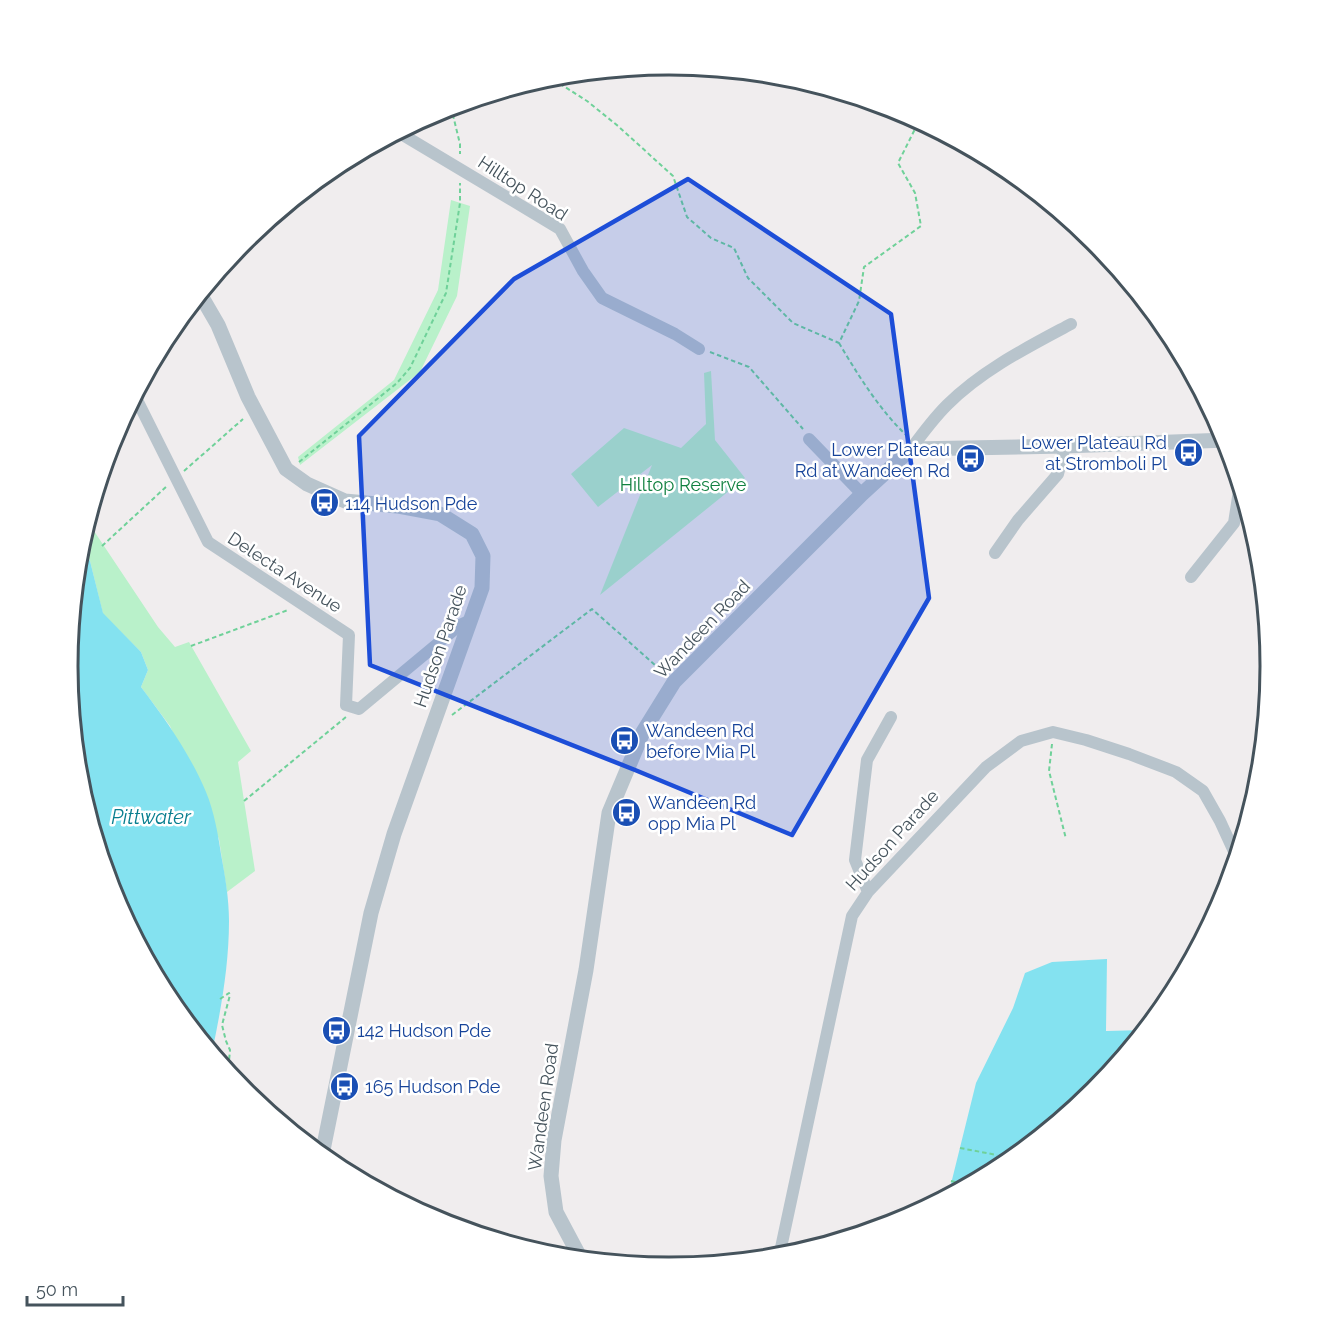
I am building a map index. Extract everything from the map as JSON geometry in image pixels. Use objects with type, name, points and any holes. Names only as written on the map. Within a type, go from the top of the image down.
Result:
[{"type":"street","name":"Hilltop Road","points":[[406,137],[560,229],[583,271],[602,298],[675,334],[699,349]]},
{"type":"street","name":"Hudson Parade","points":[[204,302],[218,325],[248,397],[286,469],[307,484],[345,501],[397,506],[440,514],[472,534],[483,556],[482,588],[394,834],[371,913],[324,1145]]},
{"type":"street","name":"Wandeen Road","points":[[576,1249],[556,1212],[551,1176],[554,1140],[586,970],[609,813],[643,732],[674,682],[913,446],[946,406],[1010,357],[1071,324]]},
{"type":"street","name":"Delecta Avenue","points":[[139,405],[208,542],[349,635],[346,705],[350,706]]},
{"type":"street","points":[[809,438],[862,494]]},
{"type":"street","points":[[913,446],[1065,446],[1216,440]]},
{"type":"street","points":[[995,553],[1018,520],[1058,474],[1065,446]]},
{"type":"street","points":[[1191,577],[1234,523],[1237,503]]},
{"type":"street","points":[[350,706],[359,709],[460,625],[471,620]]},
{"type":"street","points":[[868,892],[855,860],[867,760],[891,717]]},
{"type":"street","name":"Hudson Parade","points":[[781,1247],[852,916],[868,892],[986,766],[1021,741],[1054,732],[1129,754],[1176,772],[1203,791],[1232,846]]},
{"type":"path","points":[[562,85],[587,101],[618,126],[673,176],[687,217],[711,238],[734,248],[748,278],[793,322],[839,343],[858,375],[913,446]]},
{"type":"path","points":[[286,469],[300,461],[389,390],[410,368],[446,293],[460,203],[460,144],[453,116]]},
{"type":"path","points":[[839,343],[859,301],[864,267],[921,226],[915,193],[898,163],[915,129]]},
{"type":"path","points":[[699,349],[749,367],[809,438]]},
{"type":"path","points":[[191,646],[302,604]]},
{"type":"path","points":[[450,717],[592,609],[674,682]]},
{"type":"path","points":[[244,801],[346,718],[350,706]]},
{"type":"path","points":[[1054,732],[1049,771],[1066,839]]},
{"type":"path","points":[[220,999],[229,993],[222,1025],[230,1050],[229,1060]]},
{"type":"path","points":[[960,1148],[997,1155]]},
{"type":"path","points":[[951,1181],[957,1182]]},
{"type":"highlighted area","points":[[688,179],[891,314],[929,598],[792,835],[370,665],[359,436],[514,279]]},
{"type":"green space","points":[[451,200],[470,206],[457,296],[420,372],[300,465],[298,457],[394,380],[438,290]]},
{"type":"green space","name":"Hilltop Reserve","points":[[711,371],[715,440],[745,478],[600,595],[652,465],[598,507],[571,474],[624,428],[681,448],[706,424],[704,373]]},
{"type":"green space","points":[[95,532],[158,627],[175,647],[189,642],[251,751],[238,762],[255,871],[227,892],[219,839],[170,726],[141,687],[148,670],[141,652],[103,614],[90,561]]},
{"type":"water","name":"Pittwater","points":[[89,559],[103,613],[141,652],[148,670],[141,687],[185,751],[200,778],[213,815],[219,839],[229,921],[228,954],[214,1042],[178,994],[139,927],[123,892],[99,819],[84,743],[78,666],[80,627]]},
{"type":"water","points":[[1107,959],[1106,1031],[1135,1030],[1114,1056],[1059,1110],[998,1157],[951,1186],[976,1083],[1013,1008],[1025,973],[1052,962]]},
{"type":"place","name":"Lower Plateau Rd at Stromboli Pl","points":[[1188,452]]},
{"type":"place","name":"Lower Plateau Rd at Wandeen Rd","points":[[971,459]]},
{"type":"place","name":"114 Hudson Pde","points":[[324,503]]},
{"type":"place","name":"Wandeen Rd before Mia Pl","points":[[625,740]]},
{"type":"place","name":"Wandeen Rd opp Mia Pl","points":[[627,812]]},
{"type":"place","name":"142 Hudson Pde","points":[[336,1030]]},
{"type":"place","name":"165 Hudson Pde","points":[[344,1086]]}]
